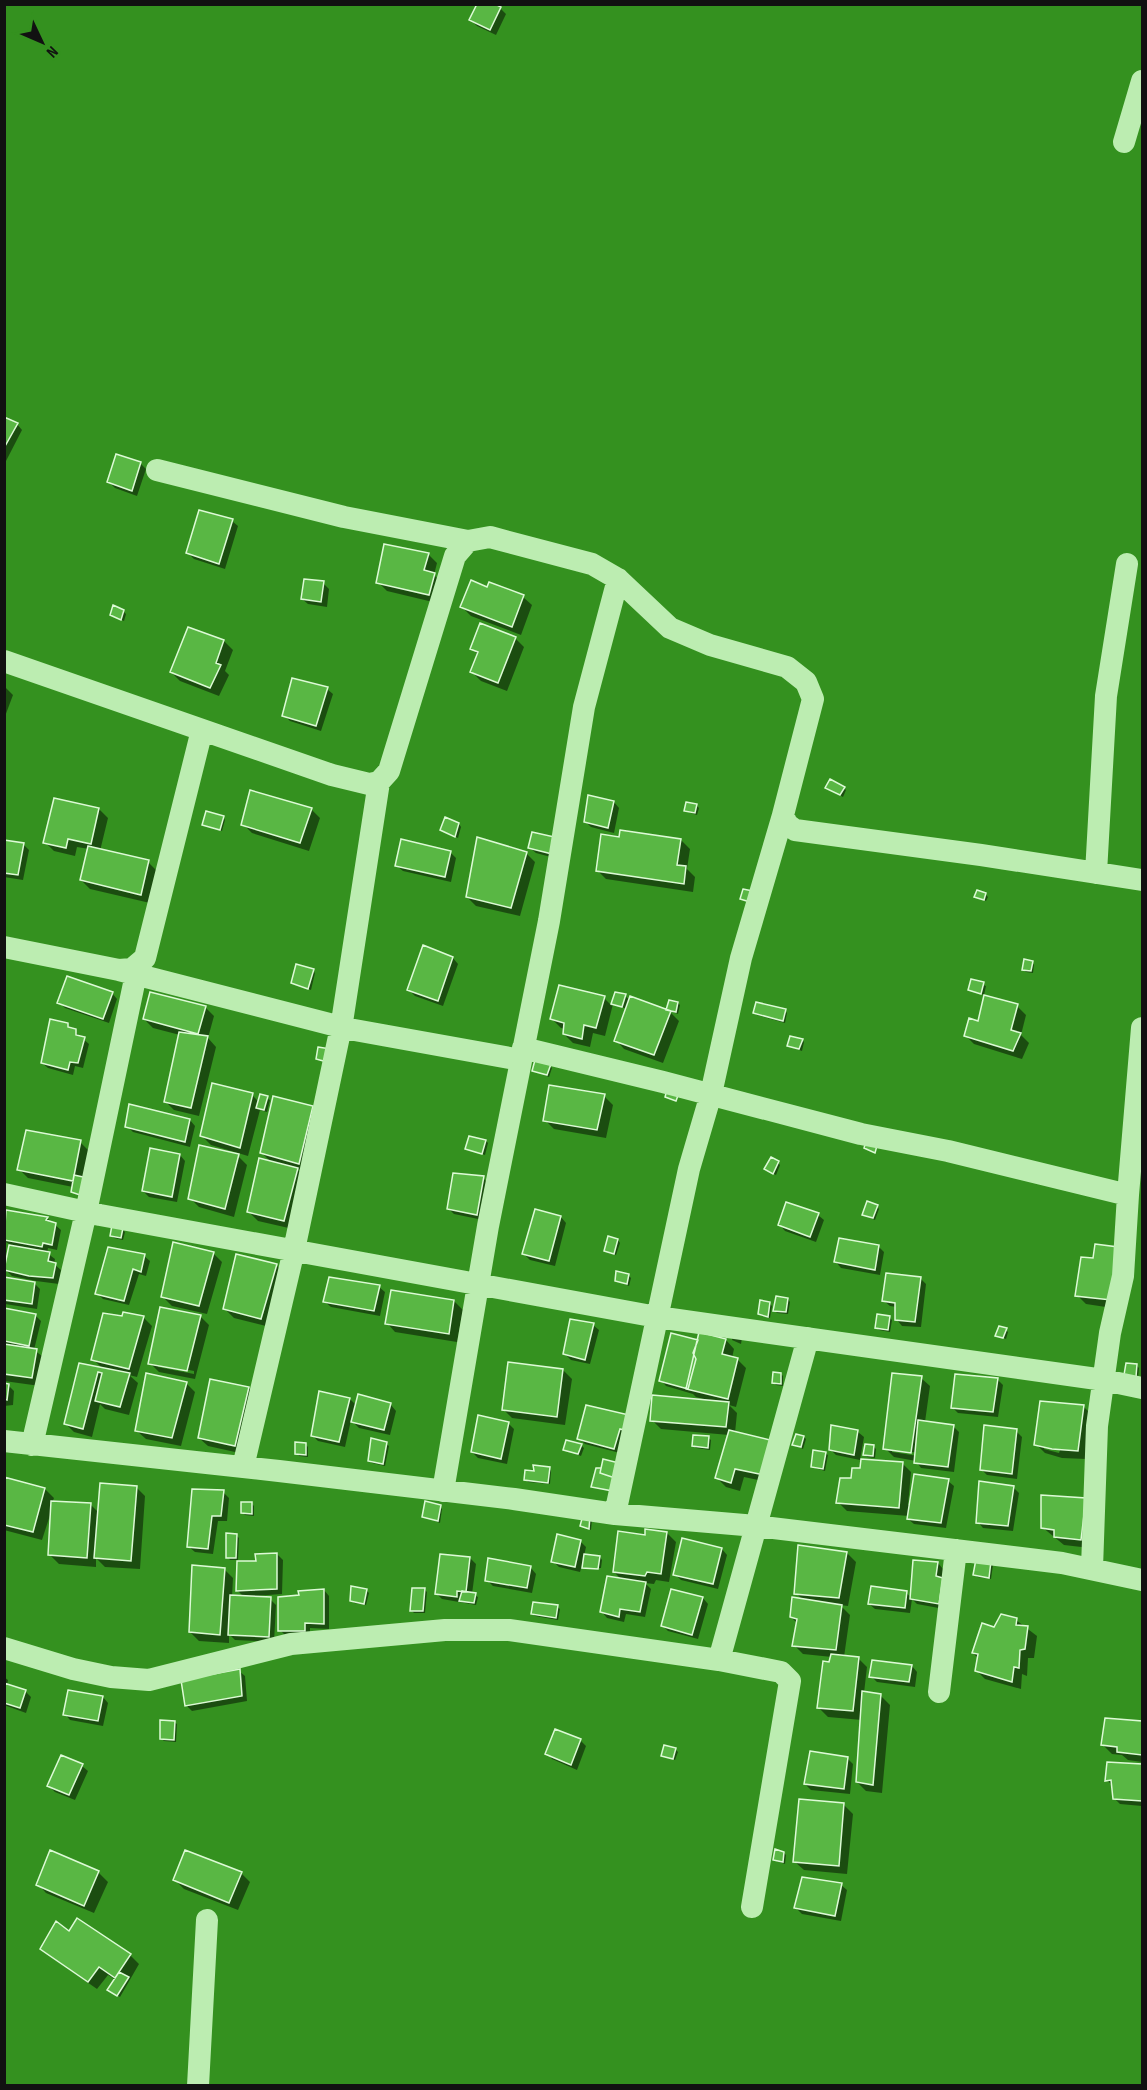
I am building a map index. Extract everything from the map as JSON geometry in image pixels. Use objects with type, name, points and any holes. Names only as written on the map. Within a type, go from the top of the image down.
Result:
[{"type":"street","points":[[1124,142],[1143,81]]},
{"type":"street","points":[[157,470],[344,517],[468,541],[490,537],[592,564],[618,579],[670,628],[710,645],[787,667],[806,682],[813,699],[783,815],[741,958],[711,1094],[689,1169],[615,1514]]},
{"type":"street","points":[[243,1467],[294,1250],[341,1028],[379,782],[389,771],[455,556],[468,541]]},
{"type":"street","points":[[1096,873],[1106,696],[1127,564]]},
{"type":"street","points":[[443,1491],[488,1226],[549,921],[584,707],[618,579]]},
{"type":"street","points":[[4,661],[332,776],[369,784],[379,782]]},
{"type":"street","points":[[32,1445],[86,1212],[128,972],[145,958],[202,730]]},
{"type":"street","points":[[783,815],[787,824],[795,830],[1143,880]]},
{"type":"street","points":[[4,947],[128,972],[341,1028],[522,1054],[711,1094],[861,1134],[948,1151],[1128,1195]]},
{"type":"street","points":[[1092,1569],[1097,1426],[1110,1333],[1123,1275],[1143,1028]]},
{"type":"street","points":[[4,1194],[86,1212],[657,1317],[1104,1380],[1143,1388]]},
{"type":"street","points":[[719,1660],[808,1338]]},
{"type":"street","points":[[4,1441],[243,1467],[615,1514],[756,1526],[956,1550],[1062,1563],[1143,1580]]},
{"type":"street","points":[[939,1692],[956,1550]]},
{"type":"street","points":[[4,1648],[83,1671],[111,1677],[149,1680],[291,1644],[445,1630],[509,1630],[719,1660],[781,1672],[790,1682],[752,1907]]},
{"type":"street","points":[[198,2085],[207,1920]]},
{"type":"building","points":[[477,4],[495,4],[501,7],[490,30],[469,20]]},
{"type":"building","points":[[4,417],[18,423],[4,448]]},
{"type":"building","points":[[116,454],[141,462],[132,491],[107,482]]},
{"type":"building","points":[[199,510],[233,519],[219,564],[186,553]]},
{"type":"building","points":[[384,544],[429,553],[424,570],[435,573],[429,595],[376,583]]},
{"type":"building","points":[[304,579],[324,581],[321,602],[301,599]]},
{"type":"building","points":[[471,580],[487,587],[489,582],[524,595],[512,627],[460,607]]},
{"type":"building","points":[[113,605],[124,610],[121,620],[110,615]]},
{"type":"building","points":[[480,623],[516,637],[498,683],[470,672],[478,652],[470,649]]},
{"type":"building","points":[[188,627],[224,640],[216,663],[221,665],[210,688],[170,672]]},
{"type":"building","points":[[292,678],[328,687],[316,726],[282,716]]},
{"type":"building","points":[[830,779],[845,787],[840,795],[825,788]]},
{"type":"building","points":[[250,790],[312,808],[300,843],[241,825]]},
{"type":"building","points":[[588,795],[614,801],[608,828],[584,822]]},
{"type":"building","points":[[54,798],[99,808],[91,844],[68,839],[66,848],[43,843]]},
{"type":"building","points":[[686,802],[697,804],[695,813],[684,811]]},
{"type":"building","points":[[206,811],[224,816],[220,830],[202,825]]},
{"type":"building","points":[[445,817],[459,823],[455,837],[440,830]]},
{"type":"building","points":[[620,830],[681,839],[677,865],[686,866],[684,884],[596,871],[601,834],[619,837]]},
{"type":"building","points":[[532,832],[559,838],[556,855],[528,848]]},
{"type":"building","points":[[477,837],[527,852],[511,908],[466,897]]},
{"type":"building","points":[[401,839],[451,851],[445,877],[395,866]]},
{"type":"building","points":[[4,840],[24,843],[18,875],[4,873]]},
{"type":"building","points":[[88,846],[149,860],[141,895],[80,880]]},
{"type":"building","points":[[743,889],[753,891],[750,902],[740,899]]},
{"type":"building","points":[[977,890],[986,893],[984,900],[974,897]]},
{"type":"building","points":[[423,945],[453,957],[438,1001],[407,990]]},
{"type":"building","points":[[1024,959],[1033,961],[1031,971],[1022,970]]},
{"type":"building","points":[[296,964],[314,969],[308,989],[291,983]]},
{"type":"building","points":[[67,976],[113,992],[103,1019],[57,1003]]},
{"type":"building","points":[[971,979],[984,982],[981,994],[968,990]]},
{"type":"building","points":[[559,985],[605,996],[596,1028],[584,1025],[582,1039],[563,1034],[564,1023],[550,1019]]},
{"type":"building","points":[[150,992],[206,1006],[198,1034],[143,1019]]},
{"type":"building","points":[[615,992],[626,994],[622,1007],[611,1004]]},
{"type":"building","points":[[984,995],[1018,1004],[1011,1030],[1021,1033],[1013,1051],[964,1036],[969,1018],[978,1021]]},
{"type":"building","points":[[630,996],[671,1011],[654,1055],[614,1041]]},
{"type":"building","points":[[669,1000],[678,1002],[676,1012],[666,1010]]},
{"type":"building","points":[[756,1002],[786,1009],[783,1021],[753,1013]]},
{"type":"building","points":[[50,1019],[68,1023],[68,1027],[76,1029],[76,1035],[85,1037],[78,1063],[70,1062],[68,1070],[41,1063]]},
{"type":"building","points":[[179,1032],[208,1036],[191,1108],[164,1102]]},
{"type":"building","points":[[790,1036],[803,1039],[799,1049],[787,1046]]},
{"type":"building","points":[[318,1047],[331,1049],[327,1062],[316,1059]]},
{"type":"building","points":[[535,1060],[551,1064],[547,1075],[532,1071]]},
{"type":"building","points":[[212,1083],[253,1093],[240,1148],[200,1136]]},
{"type":"building","points":[[549,1085],[605,1094],[597,1130],[543,1121]]},
{"type":"building","points":[[668,1086],[680,1090],[676,1101],[665,1097]]},
{"type":"building","points":[[260,1094],[268,1096],[264,1110],[256,1108]]},
{"type":"building","points":[[273,1096],[313,1106],[299,1164],[260,1153]]},
{"type":"building","points":[[129,1104],[190,1119],[185,1142],[125,1127]]},
{"type":"building","points":[[26,1130],[81,1140],[73,1181],[17,1170]]},
{"type":"building","points":[[469,1136],[486,1140],[482,1154],[465,1149]]},
{"type":"building","points":[[867,1138],[878,1142],[875,1153],[864,1148]]},
{"type":"building","points":[[199,1145],[239,1154],[225,1209],[188,1199]]},
{"type":"building","points":[[150,1148],[180,1154],[172,1197],[142,1191]]},
{"type":"building","points":[[771,1157],[779,1161],[773,1174],[764,1169]]},
{"type":"building","points":[[259,1158],[298,1168],[284,1221],[247,1212]]},
{"type":"building","points":[[453,1173],[484,1176],[477,1215],[447,1209]]},
{"type":"building","points":[[74,1175],[88,1178],[83,1196],[71,1192]]},
{"type":"building","points":[[867,1201],[878,1205],[873,1218],[862,1215]]},
{"type":"building","points":[[786,1202],[819,1213],[810,1237],[778,1225]]},
{"type":"building","points":[[535,1209],[561,1216],[549,1261],[522,1254]]},
{"type":"building","points":[[6,1210],[48,1217],[46,1220],[56,1223],[52,1245],[43,1243],[42,1247],[4,1240]]},
{"type":"building","points":[[112,1225],[123,1228],[121,1238],[110,1236]]},
{"type":"building","points":[[608,1236],[618,1239],[614,1254],[604,1251]]},
{"type":"building","points":[[839,1238],[879,1245],[875,1270],[834,1262]]},
{"type":"building","points":[[173,1242],[214,1252],[199,1306],[161,1297]]},
{"type":"building","points":[[1095,1244],[1118,1247],[1111,1300],[1075,1296],[1081,1257],[1093,1258]]},
{"type":"building","points":[[9,1245],[50,1252],[48,1261],[56,1263],[53,1278],[29,1276],[4,1270]]},
{"type":"building","points":[[108,1247],[145,1254],[141,1272],[133,1269],[124,1301],[95,1294]]},
{"type":"building","points":[[236,1254],[277,1264],[261,1319],[223,1309]]},
{"type":"building","points":[[616,1271],[629,1274],[627,1284],[615,1281]]},
{"type":"building","points":[[886,1273],[921,1277],[915,1322],[895,1320],[895,1303],[882,1301]]},
{"type":"building","points":[[4,1277],[35,1282],[32,1304],[4,1300]]},
{"type":"building","points":[[329,1277],[380,1285],[374,1311],[323,1302]]},
{"type":"building","points":[[391,1290],[454,1300],[449,1334],[385,1324]]},
{"type":"building","points":[[776,1296],[788,1298],[786,1312],[773,1311]]},
{"type":"building","points":[[760,1300],[770,1302],[768,1317],[758,1314]]},
{"type":"building","points":[[160,1307],[201,1315],[187,1371],[148,1364]]},
{"type":"building","points":[[4,1308],[36,1314],[29,1346],[4,1341]]},
{"type":"building","points":[[123,1312],[144,1316],[129,1369],[91,1360],[103,1313],[122,1316]]},
{"type":"building","points":[[877,1314],[890,1316],[888,1330],[875,1328]]},
{"type":"building","points":[[570,1319],[594,1323],[585,1360],[563,1354]]},
{"type":"building","points":[[999,1326],[1007,1328],[1003,1338],[995,1336]]},
{"type":"building","points":[[699,1332],[726,1339],[722,1354],[738,1358],[728,1399],[686,1389]]},
{"type":"building","points":[[671,1333],[698,1340],[693,1353],[696,1359],[688,1389],[659,1381]]},
{"type":"building","points":[[4,1344],[37,1349],[32,1378],[4,1374]]},
{"type":"building","points":[[508,1362],[563,1369],[557,1417],[502,1410]]},
{"type":"building","points":[[79,1363],[130,1373],[120,1407],[95,1401],[102,1373],[98,1372],[83,1429],[64,1424]]},
{"type":"building","points":[[1126,1363],[1137,1364],[1136,1377],[1124,1375]]},
{"type":"building","points":[[773,1372],[781,1373],[781,1384],[772,1383]]},
{"type":"building","points":[[146,1373],[187,1382],[172,1438],[135,1431]]},
{"type":"building","points":[[892,1373],[922,1376],[911,1453],[883,1449]]},
{"type":"building","points":[[955,1374],[998,1378],[993,1412],[951,1408]]},
{"type":"building","points":[[210,1379],[249,1387],[235,1446],[198,1438]]},
{"type":"building","points":[[4,1383],[9,1384],[7,1400],[4,1399]]},
{"type":"building","points":[[319,1391],[350,1398],[339,1442],[311,1436]]},
{"type":"building","points":[[358,1394],[391,1403],[384,1430],[351,1422]]},
{"type":"building","points":[[652,1395],[729,1402],[726,1427],[650,1421]]},
{"type":"building","points":[[1040,1401],[1084,1405],[1078,1451],[1034,1445]]},
{"type":"building","points":[[586,1405],[629,1415],[624,1430],[620,1429],[614,1449],[577,1439]]},
{"type":"building","points":[[478,1415],[509,1422],[501,1459],[471,1452]]},
{"type":"building","points":[[918,1420],[954,1425],[948,1467],[914,1463]]},
{"type":"building","points":[[831,1425],[858,1430],[854,1455],[829,1450]]},
{"type":"building","points":[[984,1425],[1017,1429],[1012,1474],[980,1470]]},
{"type":"building","points":[[729,1430],[774,1441],[764,1475],[735,1469],[731,1483],[715,1478]]},
{"type":"building","points":[[796,1434],[804,1436],[801,1447],[792,1445]]},
{"type":"building","points":[[693,1435],[709,1436],[708,1448],[692,1446]]},
{"type":"building","points":[[371,1438],[387,1442],[383,1464],[368,1461]]},
{"type":"building","points":[[566,1440],[582,1444],[578,1454],[563,1450]]},
{"type":"building","points":[[295,1442],[306,1443],[306,1455],[295,1454]]},
{"type":"building","points":[[865,1444],[874,1445],[873,1456],[863,1455]]},
{"type":"building","points":[[813,1450],[826,1452],[823,1469],[811,1467]]},
{"type":"building","points":[[603,1459],[619,1463],[615,1478],[600,1473]]},
{"type":"building","points":[[861,1459],[903,1462],[899,1508],[836,1503],[840,1478],[851,1478],[852,1468],[860,1468]]},
{"type":"building","points":[[533,1465],[550,1467],[548,1483],[524,1480],[525,1470],[534,1471]]},
{"type":"building","points":[[596,1468],[601,1468],[600,1473],[615,1478],[613,1491],[591,1487]]},
{"type":"building","points":[[914,1474],[949,1479],[941,1523],[907,1519]]},
{"type":"building","points":[[4,1477],[45,1488],[33,1532],[4,1525]]},
{"type":"building","points":[[979,1481],[1014,1486],[1008,1526],[976,1523]]},
{"type":"building","points":[[100,1483],[137,1486],[131,1561],[94,1558]]},
{"type":"building","points":[[192,1489],[224,1490],[221,1516],[212,1516],[208,1549],[187,1547]]},
{"type":"building","points":[[1041,1495],[1086,1498],[1081,1540],[1054,1537],[1054,1530],[1041,1528]]},
{"type":"building","points":[[51,1501],[91,1503],[87,1558],[48,1555]]},
{"type":"building","points":[[425,1501],[441,1505],[438,1521],[422,1517]]},
{"type":"building","points":[[241,1502],[252,1502],[252,1514],[241,1513]]},
{"type":"building","points":[[583,1515],[590,1516],[589,1529],[580,1526]]},
{"type":"building","points":[[645,1529],[667,1532],[661,1574],[647,1572],[645,1576],[613,1572],[618,1531],[645,1535]]},
{"type":"building","points":[[226,1533],[237,1534],[236,1558],[226,1558]]},
{"type":"building","points":[[557,1534],[581,1540],[575,1567],[551,1562]]},
{"type":"building","points":[[682,1538],[722,1548],[713,1584],[673,1575]]},
{"type":"building","points":[[798,1545],[847,1552],[839,1598],[794,1594]]},
{"type":"building","points":[[277,1553],[277,1589],[236,1591],[237,1561],[256,1561],[255,1554]]},
{"type":"building","points":[[440,1554],[470,1557],[466,1592],[457,1591],[457,1597],[435,1594]]},
{"type":"building","points":[[584,1554],[600,1556],[598,1569],[582,1568]]},
{"type":"building","points":[[488,1558],[531,1566],[527,1588],[485,1581]]},
{"type":"building","points":[[976,1559],[991,1561],[989,1578],[973,1575]]},
{"type":"building","points":[[913,1560],[938,1562],[936,1576],[943,1578],[939,1604],[910,1599]]},
{"type":"building","points":[[192,1565],[225,1568],[220,1635],[189,1632]]},
{"type":"building","points":[[607,1576],[646,1582],[640,1612],[620,1609],[619,1617],[600,1612]]},
{"type":"building","points":[[351,1586],[367,1589],[364,1604],[350,1601]]},
{"type":"building","points":[[871,1586],[907,1591],[905,1608],[868,1604]]},
{"type":"building","points":[[412,1588],[425,1588],[423,1611],[410,1611]]},
{"type":"building","points":[[324,1589],[324,1624],[305,1623],[305,1631],[278,1631],[278,1597],[299,1595],[298,1591]]},
{"type":"building","points":[[671,1589],[703,1597],[692,1635],[661,1626]]},
{"type":"building","points":[[462,1591],[476,1593],[474,1603],[459,1601]]},
{"type":"building","points":[[230,1595],[271,1597],[269,1637],[228,1635]]},
{"type":"building","points":[[792,1597],[842,1605],[836,1650],[792,1646],[797,1619],[790,1617]]},
{"type":"building","points":[[533,1602],[558,1605],[556,1618],[531,1614]]},
{"type":"building","points":[[1001,1614],[1017,1618],[1016,1625],[1028,1626],[1025,1649],[1020,1650],[1019,1668],[1014,1667],[1012,1682],[975,1671],[978,1654],[972,1653],[982,1623],[994,1627]]},
{"type":"building","points":[[831,1654],[859,1657],[853,1711],[817,1708],[823,1661],[829,1662]]},
{"type":"building","points":[[872,1660],[912,1665],[909,1682],[869,1677]]},
{"type":"building","points":[[240,1669],[242,1696],[185,1706],[181,1680]]},
{"type":"building","points":[[4,1683],[26,1690],[20,1708],[4,1703]]},
{"type":"building","points":[[68,1690],[103,1696],[98,1721],[63,1715]]},
{"type":"building","points":[[862,1691],[881,1694],[873,1785],[856,1782]]},
{"type":"building","points":[[1105,1718],[1142,1721],[1142,1755],[1117,1752],[1117,1747],[1101,1745]]},
{"type":"building","points":[[160,1720],[175,1721],[174,1740],[160,1739]]},
{"type":"building","points":[[555,1729],[581,1739],[571,1765],[545,1754]]},
{"type":"building","points":[[664,1745],[676,1748],[673,1759],[661,1756]]},
{"type":"building","points":[[810,1751],[848,1757],[844,1789],[804,1784]]},
{"type":"building","points":[[61,1755],[83,1764],[69,1795],[47,1786]]},
{"type":"building","points":[[1107,1762],[1142,1764],[1142,1801],[1113,1799],[1111,1780],[1105,1781]]},
{"type":"building","points":[[799,1799],[844,1803],[839,1866],[793,1862]]},
{"type":"building","points":[[775,1849],[784,1852],[783,1862],[773,1860]]},
{"type":"building","points":[[50,1850],[99,1871],[84,1906],[36,1885]]},
{"type":"building","points":[[185,1850],[242,1872],[229,1903],[173,1880]]},
{"type":"building","points":[[802,1877],[842,1883],[835,1916],[794,1908]]},
{"type":"building","points":[[77,1918],[131,1954],[115,1978],[99,1967],[88,1982],[40,1949],[56,1921],[69,1931]]},
{"type":"building","points":[[119,1972],[129,1977],[117,1996],[107,1990]]}]
